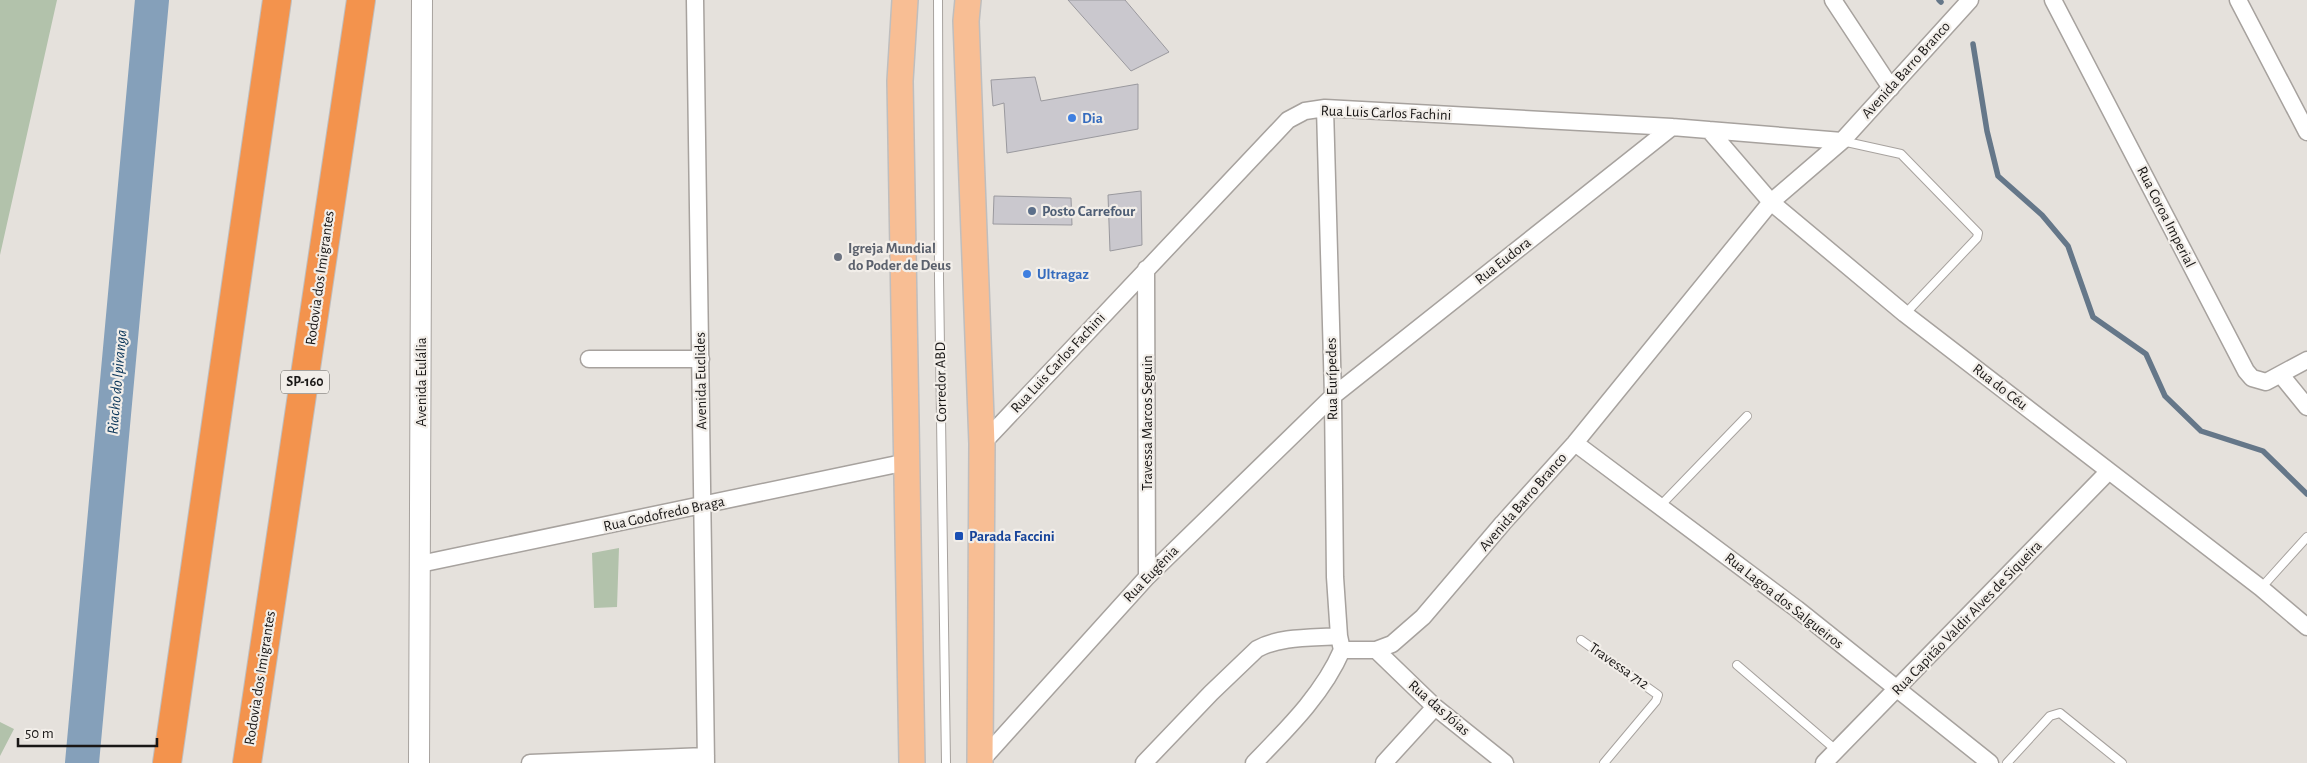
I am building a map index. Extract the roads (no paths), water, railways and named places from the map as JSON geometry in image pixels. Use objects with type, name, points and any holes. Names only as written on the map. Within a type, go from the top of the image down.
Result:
[{"type":"highway","points":[[167,763],[277,0]]},
{"type":"highway","name":"Rodovia dos Imigrantes","points":[[247,763],[361,0]]},
{"type":"main road","points":[[905,0],[900,81],[912,763]]},
{"type":"main road","points":[[968,0],[966,21],[982,444],[980,763]]},
{"type":"street","name":"Avenida Eulália","points":[[419,763],[422,0]]},
{"type":"street","name":"Avenida Euclides","points":[[695,0],[704,506],[706,759]]},
{"type":"street","points":[[1833,0],[1891,88]]},
{"type":"street","name":"Avenida Barro Branco","points":[[1144,763],[1211,693],[1257,649],[1266,644],[1278,642],[1341,643],[1376,650],[1403,637],[1502,523],[1575,443],[1771,202],[1842,141],[1970,0]]},
{"type":"street","name":"Rua Coroa Imperial","points":[[2053,0],[2246,371],[2258,382],[2266,382],[2307,360]]},
{"type":"street","points":[[2238,0],[2307,132]]},
{"type":"street","name":"Rua Luis Carlos Fachini","points":[[982,444],[1288,120],[1305,111],[1325,108],[1672,127],[1842,141]]},
{"type":"street","name":"Rua Eurípedes","points":[[1325,108],[1333,396],[1335,577],[1341,643]]},
{"type":"street","name":"Rua Eudora","points":[[1333,396],[1672,127]]},
{"type":"street","name":"Rua do Céu","points":[[1709,130],[1771,202],[1906,314],[2261,588],[2307,627]]},
{"type":"street","name":"Travessa Marcos Seguin","points":[[1146,269],[1147,576]]},
{"type":"street","points":[[589,359],[701,359]]},
{"type":"street","points":[[2281,375],[2307,407]]},
{"type":"street","name":"Rua Eugênia","points":[[980,763],[1147,576],[1333,396]]},
{"type":"street","name":"Rua Lagoa dos Salgueiros","points":[[1575,443],[1797,609],[1990,763]]},
{"type":"street","name":"Rua Godofredo Braga","points":[[420,564],[907,462]]},
{"type":"street","name":"Rua Capitão Valdir Alves de Siqueira","points":[[1824,763],[2109,471]]},
{"type":"street","points":[[1254,763],[1327,680],[1341,643]]},
{"type":"street","name":"Rua das Jóias","points":[[1376,650],[1435,707],[1505,763]]},
{"type":"street","points":[[1384,763],[1435,707]]},
{"type":"street","points":[[530,763],[706,759]]},
{"type":"lane","name":"Corredor ABD","points":[[938,0],[939,279],[946,763]]},
{"type":"lane","points":[[1842,141],[1901,154],[1978,233],[1977,238],[1906,314]]},
{"type":"lane","points":[[1660,506],[1747,416]]},
{"type":"lane","points":[[2261,588],[2307,537]]},
{"type":"lane","name":"Travessa 712","points":[[1581,640],[1658,695],[1656,701],[1604,763]]},
{"type":"lane","points":[[1737,664],[1836,750]]},
{"type":"lane","points":[[2007,763],[2050,716],[2060,713],[2122,763]]},
{"type":"waterway","name":"Riacho do Ipiranga","points":[[82,763],[152,0]]},
{"type":"waterway","points":[[1973,44],[1987,131],[1998,176],[2042,215],[2068,246],[2093,317],[2146,354],[2165,396],[2201,431],[2263,451],[2307,494]]},
{"type":"place","name":"Dia","points":[[1072,118]]},
{"type":"place","name":"Posto Carrefour","points":[[1032,211]]},
{"type":"place","name":"Igreja Mundial do Poder de Deus","points":[[838,257]]},
{"type":"place","name":"Ultragaz","points":[[1027,274]]},
{"type":"place","name":"Parada Faccini","points":[[959,536]]}]
